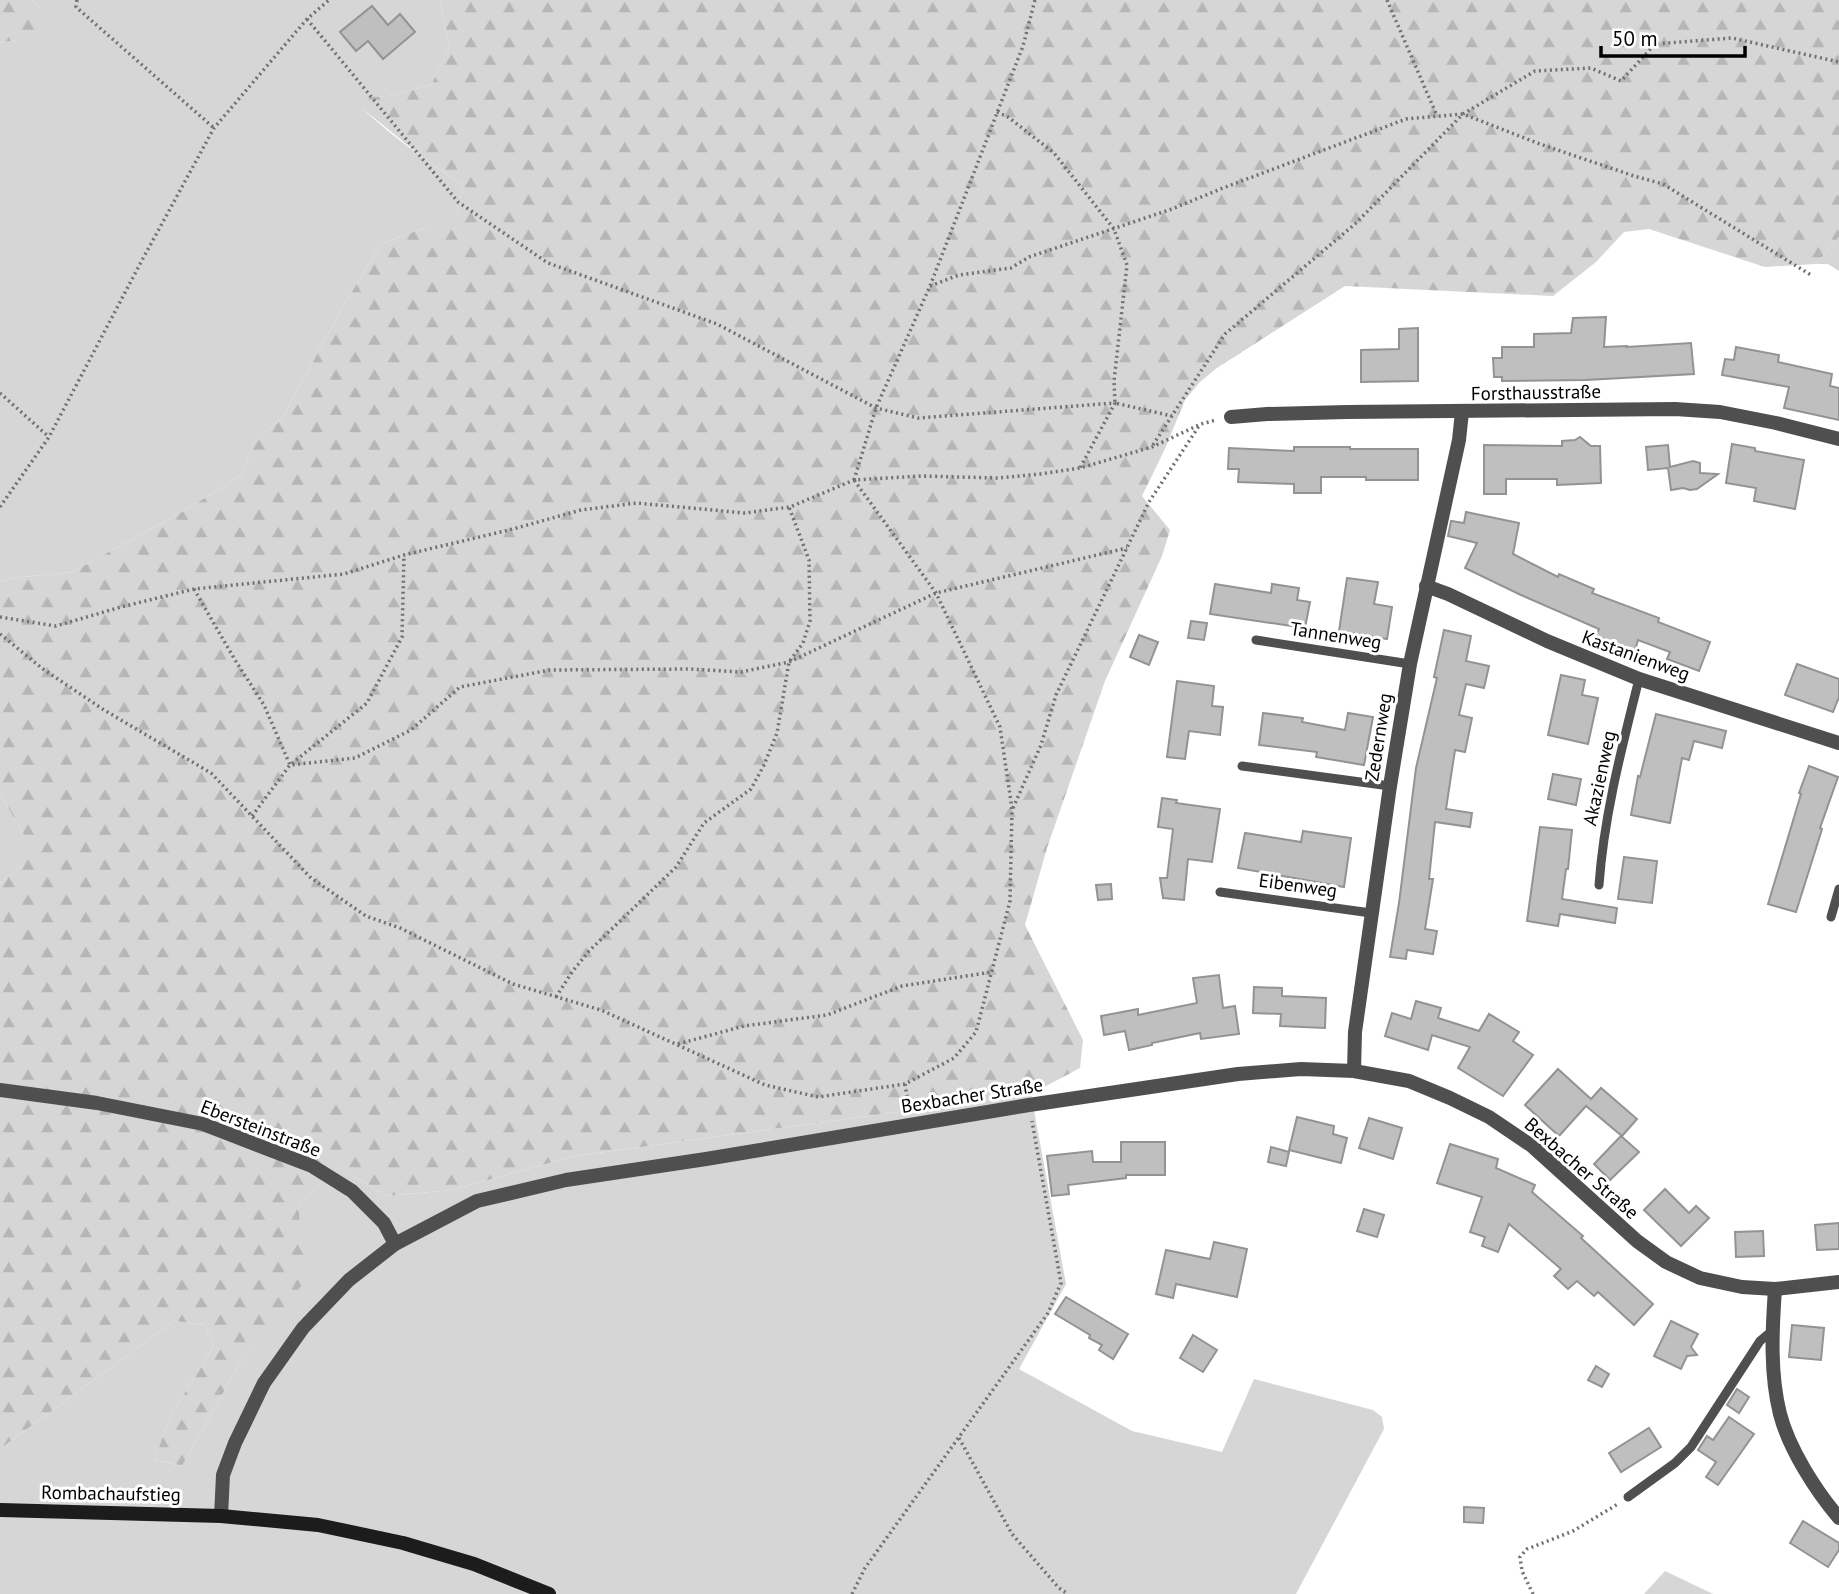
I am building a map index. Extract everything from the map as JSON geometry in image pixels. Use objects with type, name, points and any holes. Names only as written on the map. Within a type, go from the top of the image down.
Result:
[{"type":"main road","name":"Rombachaufstieg","points":[[0,1510],[221,1516],[318,1525],[403,1543],[474,1564],[549,1594]]},
{"type":"street","name":"Forsthausstraße","points":[[1231,417],[1347,412],[1675,409],[1720,412],[1839,439]]},
{"type":"street","name":"Zedernweg","points":[[1354,1071],[1355,1032],[1390,786],[1410,664],[1459,440],[1462,412]]},
{"type":"street","name":"Kastanienweg","points":[[1426,586],[1547,642],[1639,679],[1839,743]]},
{"type":"street","name":"Bexbacher Straße","points":[[221,1516],[223,1475],[235,1443],[264,1383],[303,1328],[349,1280],[395,1244],[477,1201],[566,1180],[1238,1074],[1301,1069],[1354,1071],[1409,1081],[1489,1117],[1532,1146],[1637,1241],[1666,1262],[1700,1278],[1742,1287],[1775,1289],[1839,1282]]},
{"type":"street","name":"Ebersteinstraße","points":[[0,1090],[97,1103],[203,1124],[312,1166],[352,1191],[384,1223],[395,1244]]},
{"type":"street","points":[[1775,1289],[1772,1331],[1774,1372],[1781,1415],[1795,1451],[1815,1487],[1839,1518]]},
{"type":"lane","name":"Tannenweg","points":[[1256,640],[1410,664]]},
{"type":"lane","name":"Akazienweg","points":[[1599,885],[1616,770],[1639,679]]},
{"type":"lane","points":[[1242,766],[1390,786]]},
{"type":"lane","points":[[1831,917],[1839,889]]},
{"type":"lane","name":"Eibenweg","points":[[1220,892],[1371,913]]},
{"type":"lane","points":[[1628,1497],[1691,1447],[1760,1341],[1772,1331]]},
{"type":"path","points":[[77,0],[76,7],[214,128]]},
{"type":"path","points":[[0,507],[49,437],[214,128],[307,19],[328,0]]},
{"type":"path","points":[[854,480],[876,408],[930,286],[1023,46],[1035,0]]},
{"type":"path","points":[[1387,0],[1437,116]]},
{"type":"path","points":[[307,19],[458,202],[548,263],[717,324],[876,408],[918,418],[1115,402],[1172,416]]},
{"type":"path","points":[[1152,447],[1225,334],[1355,223],[1463,114],[1535,71],[1591,68],[1621,81],[1655,44],[1732,38],[1839,62]]},
{"type":"path","points":[[997,111],[1054,153],[1114,229],[1128,265],[1116,360],[1115,402],[1080,468]]},
{"type":"path","points":[[930,286],[959,275],[1011,268],[1029,257],[1172,209],[1406,119],[1463,114],[1540,144],[1663,184],[1811,275]]},
{"type":"path","points":[[0,393],[49,437]]},
{"type":"path","points":[[0,617],[56,626],[194,589],[344,574],[404,555],[581,510],[637,503],[744,513],[789,507],[854,480],[921,476],[998,478],[1080,468],[1152,447],[1201,424],[1231,417]]},
{"type":"path","points":[[1013,809],[1041,745],[1056,695],[1149,502],[1201,424]]},
{"type":"path","points":[[0,634],[43,669],[104,710],[211,773],[311,878],[366,916],[400,928],[513,984],[601,1010],[765,1085],[818,1097],[905,1084],[954,1058],[976,1032],[1010,901],[1013,809],[1000,727],[936,593],[854,480]]},
{"type":"path","points":[[556,997],[589,951],[676,867],[704,823],[751,789],[777,733],[789,662],[803,643],[810,621],[809,560],[789,507]]},
{"type":"path","points":[[290,765],[355,758],[411,730],[460,687],[550,670],[690,668],[741,672],[789,662],[936,593],[1127,548]]},
{"type":"path","points":[[252,816],[290,765],[367,703],[402,637],[404,555]]},
{"type":"path","points":[[194,589],[264,705],[290,765]]},
{"type":"path","points":[[677,1045],[744,1026],[827,1015],[902,986],[992,972]]},
{"type":"path","points":[[905,1084],[911,1124]]},
{"type":"path","points":[[852,1594],[865,1568],[1048,1313],[1061,1283],[1029,1105]]},
{"type":"path","points":[[959,1438],[1012,1534],[1059,1588],[1068,1594]]},
{"type":"path","points":[[1533,1594],[1522,1571],[1520,1557],[1527,1549],[1573,1531],[1628,1497]]},
{"type":"green space","points":[[0,0],[32,0],[39,7],[43,30],[0,43]]},
{"type":"green space","points":[[32,0],[440,0],[449,48],[431,85],[389,96],[368,97],[363,109],[412,149],[463,185],[456,219],[381,244],[342,308],[283,417],[253,444],[243,474],[182,512],[72,572],[13,578],[0,582],[0,43],[16,40],[39,7]]},
{"type":"green space","points":[[440,0],[1839,0],[1839,237],[1816,264],[1765,267],[1649,229],[1624,232],[1596,262],[1553,296],[1345,286],[1217,368],[1200,382],[1185,400],[1142,496],[1170,530],[1162,556],[1105,681],[1047,848],[1025,925],[1083,1040],[1080,1068],[1031,1094],[575,1156],[452,1190],[387,1196],[338,1167],[298,1204],[306,1280],[240,1363],[182,1466],[154,1460],[172,1413],[214,1346],[205,1325],[174,1321],[0,1449],[0,884],[24,864],[24,835],[0,794],[0,582],[13,578],[72,572],[182,512],[243,474],[253,444],[283,417],[342,308],[381,244],[456,218],[463,185],[426,160],[363,109],[367,97],[389,96],[431,85],[449,48]]},
{"type":"green space","points":[[1839,237],[1839,271],[1828,264],[1816,264]]},
{"type":"green space","points":[[0,794],[24,835],[24,864],[0,884]]},
{"type":"green space","points":[[1031,1094],[1066,1284],[1019,1369],[1132,1431],[1222,1452],[1254,1379],[1373,1410],[1382,1417],[1384,1429],[1296,1594],[0,1594],[0,1449],[174,1321],[205,1325],[214,1346],[172,1413],[154,1460],[182,1466],[240,1363],[305,1280],[298,1204],[338,1167],[387,1196],[452,1190],[575,1156]]},
{"type":"green space","points":[[1665,1571],[1713,1594],[1644,1594]]},
{"type":"building","points":[[372,6],[388,25],[400,14],[415,32],[383,59],[368,41],[356,51],[340,32]]},
{"type":"building","points":[[1606,317],[1604,347],[1691,343],[1694,374],[1586,380],[1502,381],[1502,377],[1494,377],[1493,358],[1502,358],[1502,347],[1534,347],[1534,334],[1571,333],[1573,318]]},
{"type":"building","points":[[1418,328],[1418,381],[1361,382],[1361,350],[1399,349],[1399,329]]},
{"type":"building","points":[[1736,347],[1779,355],[1778,362],[1832,374],[1830,386],[1839,388],[1839,420],[1784,408],[1789,387],[1722,375],[1725,359],[1734,360]]},
{"type":"building","points":[[1580,437],[1591,446],[1600,446],[1601,483],[1557,485],[1557,479],[1506,479],[1506,494],[1484,494],[1484,445],[1562,446],[1562,441]]},
{"type":"building","points":[[1732,444],[1804,460],[1795,509],[1754,501],[1756,488],[1726,483]]},
{"type":"building","points":[[1668,445],[1670,467],[1693,461],[1700,463],[1700,473],[1718,474],[1697,489],[1671,490],[1668,468],[1648,470],[1646,447]]},
{"type":"building","points":[[1294,447],[1418,449],[1418,480],[1321,477],[1321,493],[1294,493],[1294,484],[1238,482],[1239,469],[1228,469],[1229,448],[1294,451]]},
{"type":"building","points":[[1466,512],[1519,523],[1513,554],[1558,577],[1559,574],[1594,589],[1592,593],[1659,618],[1658,622],[1710,642],[1699,671],[1667,659],[1670,652],[1638,640],[1635,650],[1596,636],[1599,629],[1465,568],[1477,543],[1448,536],[1451,521],[1464,523]]},
{"type":"building","points":[[1347,578],[1378,582],[1374,604],[1392,607],[1387,639],[1339,631]]},
{"type":"building","points":[[1215,584],[1271,593],[1272,584],[1299,588],[1297,600],[1310,602],[1305,628],[1210,614]]},
{"type":"building","points":[[1191,621],[1207,623],[1204,640],[1188,638]]},
{"type":"building","points":[[1444,630],[1471,636],[1466,661],[1489,666],[1484,688],[1466,684],[1459,715],[1472,718],[1465,752],[1455,750],[1446,809],[1472,813],[1470,827],[1435,822],[1429,879],[1433,879],[1425,929],[1437,931],[1433,954],[1407,950],[1406,959],[1390,957],[1416,768],[1437,678],[1434,677]]},
{"type":"building","points":[[1139,635],[1158,642],[1149,665],[1130,657]]},
{"type":"building","points":[[1797,664],[1839,679],[1839,697],[1833,712],[1785,695]]},
{"type":"building","points":[[1561,675],[1585,680],[1582,695],[1598,698],[1588,744],[1548,735]]},
{"type":"building","points":[[1177,681],[1214,686],[1212,706],[1223,707],[1220,735],[1189,731],[1185,759],[1167,757]]},
{"type":"building","points":[[1263,713],[1303,718],[1302,722],[1345,730],[1348,713],[1373,717],[1364,765],[1316,757],[1317,752],[1259,745]]},
{"type":"building","points":[[1656,714],[1726,731],[1722,748],[1694,741],[1689,760],[1682,758],[1670,823],[1631,815],[1638,776],[1640,777]]},
{"type":"building","points":[[1809,766],[1838,777],[1796,912],[1768,904]]},
{"type":"building","points":[[1553,774],[1581,779],[1576,805],[1548,799]]},
{"type":"building","points":[[1162,798],[1177,800],[1176,803],[1220,809],[1212,862],[1188,859],[1184,900],[1163,898],[1160,878],[1167,878],[1173,829],[1158,827]]},
{"type":"building","points":[[1540,827],[1572,830],[1562,899],[1617,908],[1615,923],[1560,914],[1558,926],[1527,921]]},
{"type":"building","points":[[1303,831],[1351,838],[1344,887],[1238,868],[1245,833],[1301,842]]},
{"type":"building","points":[[1624,857],[1657,861],[1652,903],[1618,899]]},
{"type":"building","points":[[1111,884],[1112,899],[1098,900],[1096,885]]},
{"type":"building","points":[[1219,975],[1223,1008],[1235,1006],[1239,1034],[1201,1039],[1200,1033],[1129,1050],[1125,1031],[1104,1035],[1101,1016],[1138,1009],[1138,1015],[1197,1003],[1193,978]]},
{"type":"building","points":[[1254,987],[1282,988],[1282,996],[1326,998],[1325,1028],[1280,1026],[1281,1014],[1253,1013]]},
{"type":"building","points":[[1416,1001],[1441,1008],[1438,1018],[1479,1031],[1489,1014],[1519,1032],[1513,1041],[1533,1055],[1503,1096],[1458,1068],[1470,1047],[1432,1035],[1428,1050],[1385,1036],[1392,1013],[1411,1019]]},
{"type":"building","points":[[1558,1069],[1591,1099],[1601,1088],[1637,1119],[1622,1136],[1586,1106],[1559,1136],[1525,1105]]},
{"type":"building","points":[[1297,1117],[1334,1126],[1333,1134],[1347,1138],[1341,1163],[1289,1150]]},
{"type":"building","points":[[1369,1118],[1402,1128],[1393,1159],[1359,1148]]},
{"type":"building","points":[[1621,1136],[1639,1152],[1610,1180],[1594,1164]]},
{"type":"building","points":[[1121,1142],[1165,1142],[1165,1175],[1126,1175],[1126,1178],[1068,1185],[1069,1194],[1052,1196],[1047,1156],[1092,1151],[1093,1162],[1121,1162]]},
{"type":"building","points":[[1450,1144],[1498,1159],[1496,1168],[1535,1185],[1532,1192],[1583,1236],[1581,1238],[1653,1304],[1634,1325],[1598,1292],[1594,1296],[1577,1281],[1568,1289],[1554,1276],[1561,1269],[1509,1224],[1498,1252],[1482,1246],[1485,1237],[1470,1232],[1482,1197],[1437,1183]]},
{"type":"building","points":[[1271,1147],[1289,1152],[1286,1166],[1268,1162]]},
{"type":"building","points":[[1665,1189],[1689,1213],[1696,1206],[1709,1218],[1681,1246],[1644,1210]]},
{"type":"building","points":[[1364,1209],[1384,1215],[1377,1237],[1357,1231]]},
{"type":"building","points":[[1839,1223],[1839,1249],[1817,1250],[1815,1225]]},
{"type":"building","points":[[1763,1231],[1764,1256],[1736,1257],[1735,1232]]},
{"type":"building","points":[[1214,1242],[1247,1249],[1237,1297],[1176,1284],[1173,1298],[1156,1294],[1166,1250],[1210,1259]]},
{"type":"building","points":[[1066,1297],[1128,1334],[1113,1359],[1099,1350],[1102,1345],[1089,1338],[1090,1335],[1055,1314]]},
{"type":"building","points":[[1671,1321],[1698,1334],[1691,1347],[1697,1355],[1687,1356],[1681,1369],[1654,1356]]},
{"type":"building","points":[[1792,1325],[1824,1328],[1821,1360],[1789,1357]]},
{"type":"building","points":[[1193,1335],[1217,1350],[1203,1372],[1180,1358]]},
{"type":"building","points":[[1596,1366],[1609,1374],[1602,1387],[1588,1380]]},
{"type":"building","points":[[1737,1389],[1749,1397],[1739,1413],[1727,1405]]},
{"type":"building","points":[[1729,1417],[1754,1434],[1718,1485],[1706,1477],[1716,1462],[1698,1450],[1707,1436],[1713,1440]]},
{"type":"building","points":[[1649,1428],[1661,1447],[1621,1472],[1609,1453]]},
{"type":"building","points":[[1464,1507],[1484,1508],[1483,1523],[1464,1522]]},
{"type":"building","points":[[1803,1521],[1839,1543],[1839,1550],[1828,1567],[1790,1543]]}]
